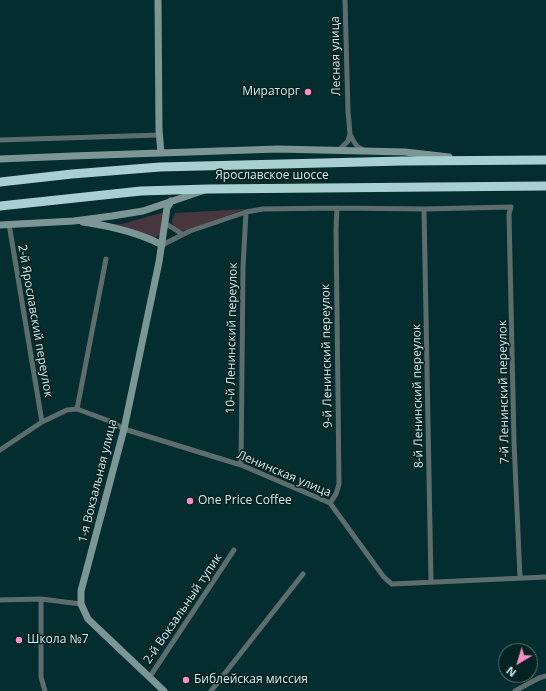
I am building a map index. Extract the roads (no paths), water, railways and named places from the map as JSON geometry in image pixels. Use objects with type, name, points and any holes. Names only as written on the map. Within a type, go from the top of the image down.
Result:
[{"type":"highway","name":"Ярославское шоссе","points":[[0,182],[72,174],[160,167],[465,160],[542,160]]},
{"type":"highway","name":"Ярославское шоссе","points":[[0,206],[141,191],[546,186]]},
{"type":"street","points":[[158,0],[161,153]]},
{"type":"street","name":"Лесная улица","points":[[345,0],[350,134]]},
{"type":"street","points":[[339,150],[348,141],[350,134]]},
{"type":"street","points":[[350,134],[358,147],[365,151]]},
{"type":"street","points":[[0,140],[160,135]]},
{"type":"street","points":[[0,159],[278,149],[405,152],[465,160]]},
{"type":"street","points":[[0,225],[74,221],[143,211],[208,189]]},
{"type":"street","name":"1-я Вокзальная улица","points":[[81,604],[81,591],[124,428],[159,262],[167,208],[171,201]]},
{"type":"street","name":"7-й Ленинский переулок","points":[[424,209],[511,207],[509,214],[514,442],[520,578]]},
{"type":"street","name":"9-й Ленинский переулок","points":[[330,503],[336,494],[338,484],[337,208]]},
{"type":"street","points":[[74,221],[105,226],[145,237],[162,245],[182,234],[246,212],[263,209],[424,209]]},
{"type":"street","name":"8-й Ленинский переулок","points":[[424,209],[431,582]]},
{"type":"street","name":"10-й Ленинский переулок","points":[[241,465],[243,267],[246,212]]},
{"type":"street","points":[[165,223],[182,234]]},
{"type":"street","name":"2-й Ярославский переулок","points":[[9,224],[42,422]]},
{"type":"street","points":[[0,450],[42,422],[67,410],[77,409],[106,259]]},
{"type":"street","name":"Ленинская улица","points":[[77,409],[124,428],[241,465],[330,503],[387,580],[392,584],[546,577]]},
{"type":"street","name":"2-й Вокзальный тупик","points":[[150,678],[234,550]]},
{"type":"street","points":[[211,691],[303,574]]},
{"type":"street","points":[[0,600],[41,600],[81,604],[88,619],[164,691]]},
{"type":"street","points":[[41,600],[41,677],[45,691]]},
{"type":"street","points":[[515,691],[546,676]]},
{"type":"place","name":"Мираторг","points":[[308,92]]},
{"type":"place","name":"One Price Coffee","points":[[190,501]]},
{"type":"place","name":"Школа №7","points":[[19,640]]},
{"type":"place","name":"Библейская миссия","points":[[186,680]]}]
